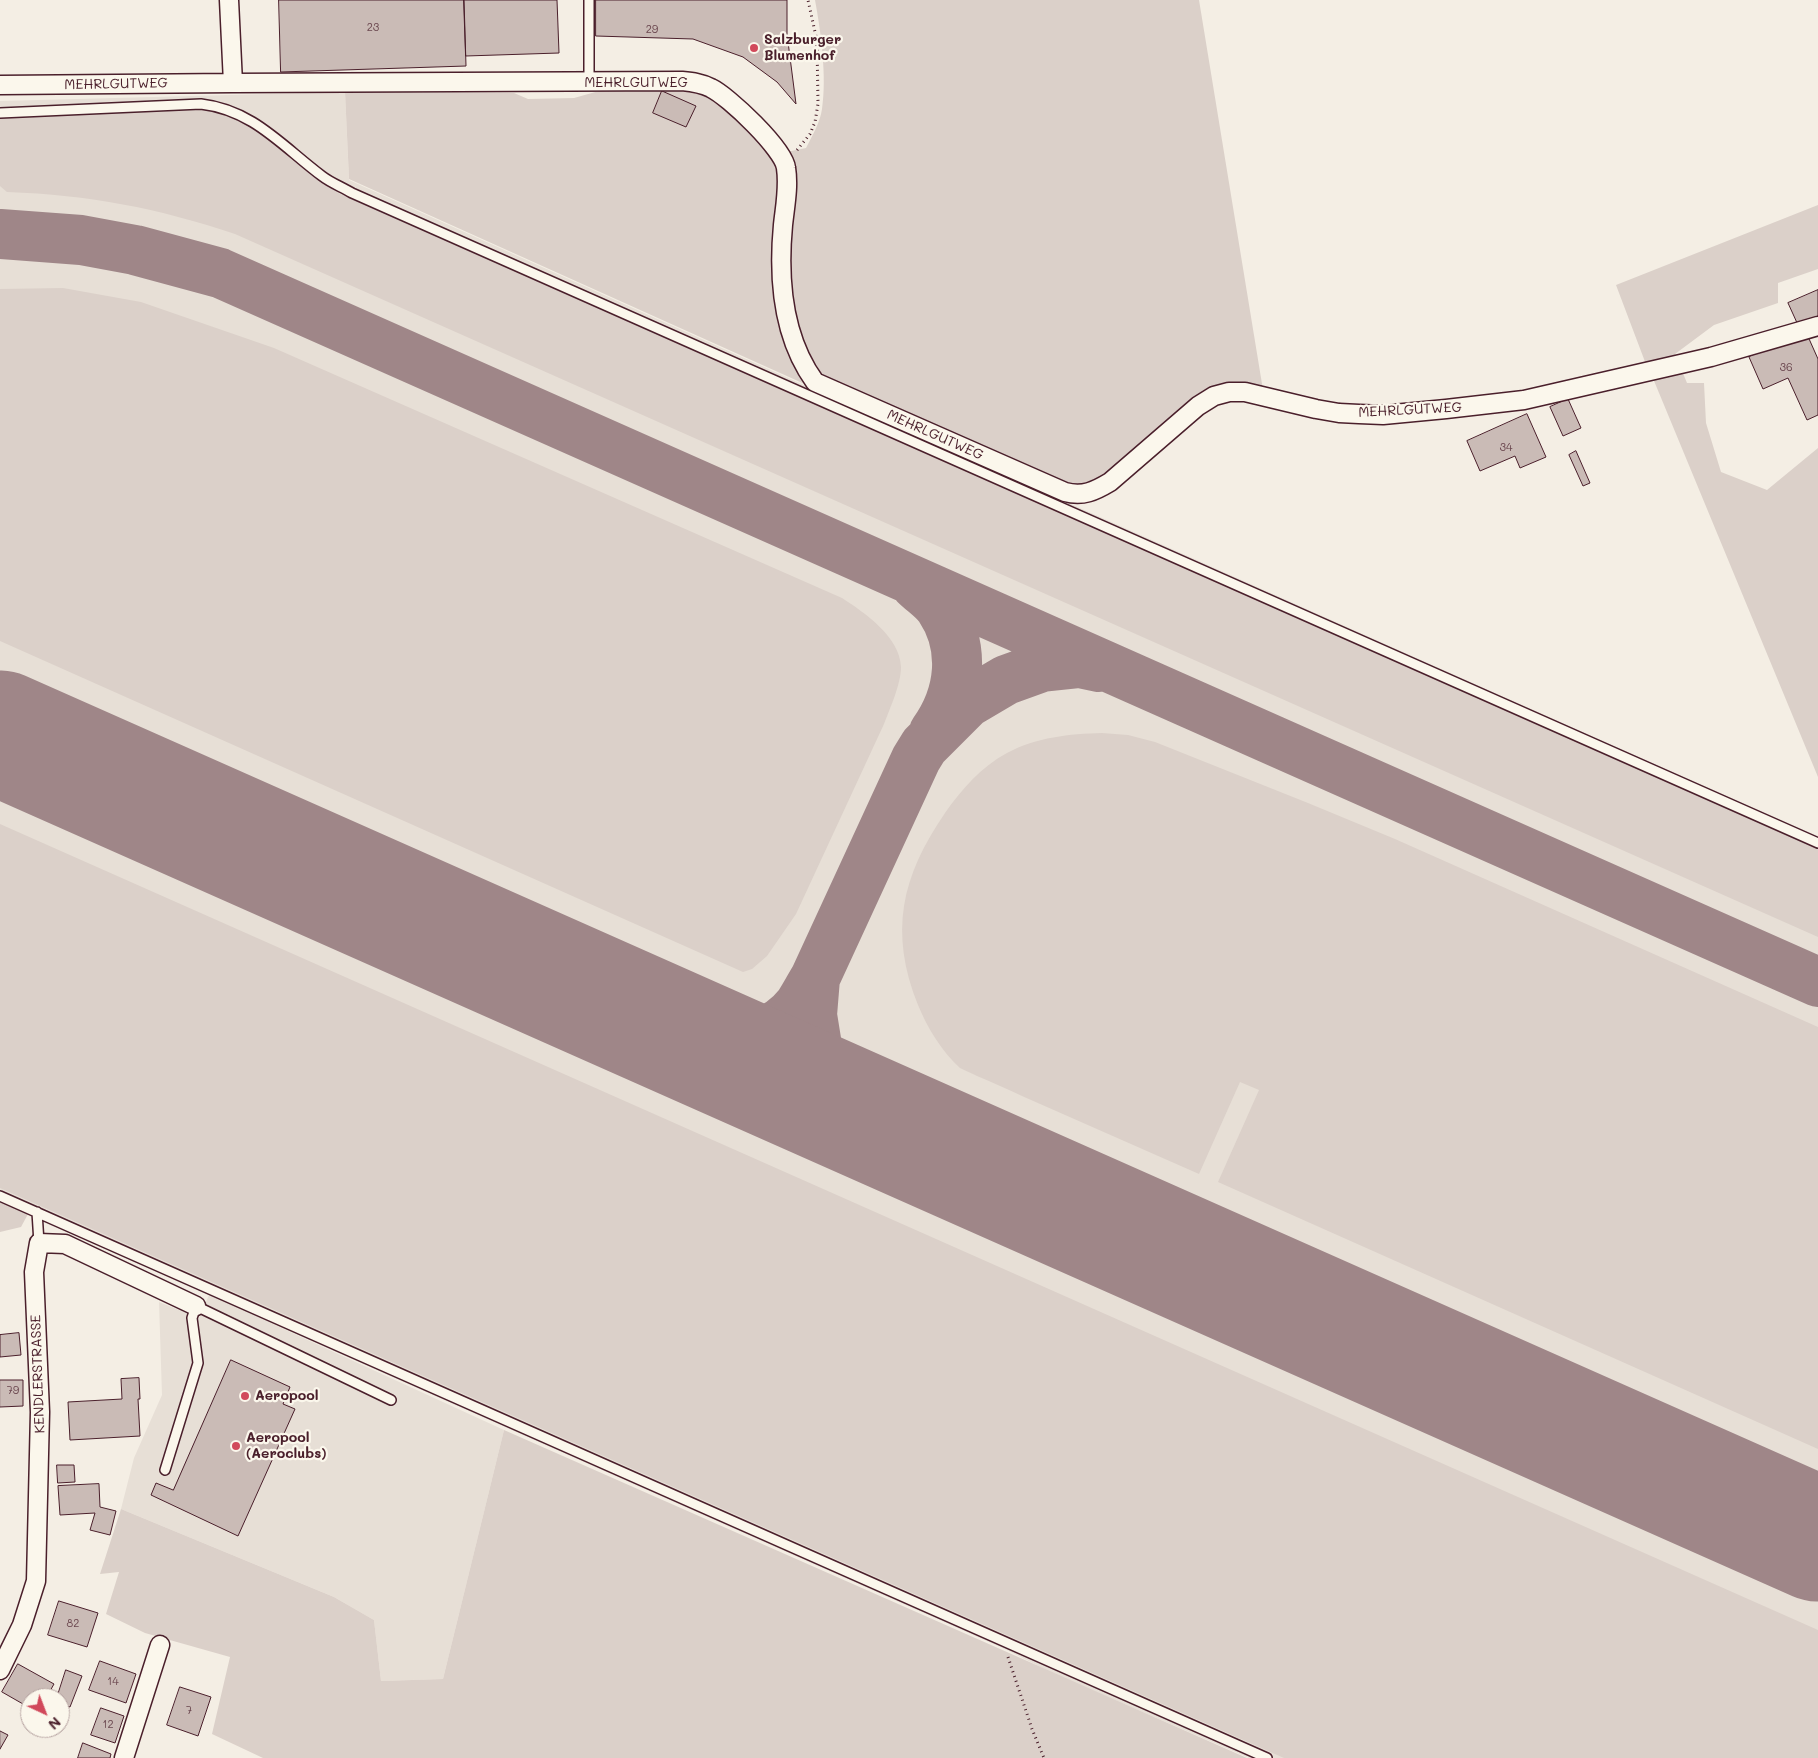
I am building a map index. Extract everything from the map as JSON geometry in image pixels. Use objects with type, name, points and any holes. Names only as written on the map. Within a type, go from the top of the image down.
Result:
[{"type":"street","points":[[229,0],[233,83]]},
{"type":"street","name":"MEHRLGUTWEG","points":[[0,85],[697,83],[713,88],[745,114],[772,143],[786,165]]},
{"type":"street","points":[[786,165],[782,240],[782,288],[788,322],[798,355],[814,390]]},
{"type":"street","name":"MEHRLGUTWEG","points":[[814,390],[1065,492],[1082,494],[1096,490],[1110,482],[1198,406],[1214,396],[1229,392],[1260,394],[1339,414],[1383,415],[1446,410],[1524,400],[1711,357],[1818,326]]},
{"type":"street","points":[[39,1242],[65,1244],[196,1306]]},
{"type":"street","name":"KENDLERSTRASSE","points":[[1,1667],[22,1625],[36,1580],[40,1412],[34,1272],[39,1242]]},
{"type":"street","points":[[124,1758],[160,1645]]},
{"type":"lane","points":[[589,0],[589,83]]},
{"type":"lane","points":[[0,113],[201,104],[217,106],[239,114],[260,126],[323,177],[352,193],[814,390],[1818,843]]},
{"type":"lane","points":[[0,1196],[1006,1646],[1267,1758]]},
{"type":"lane","points":[[37,1212],[39,1242]]},
{"type":"lane","points":[[165,1470],[198,1363],[192,1318],[196,1306],[391,1400]]},
{"type":"path","points":[[786,165],[810,134],[816,113],[817,41],[808,0]]},
{"type":"path","points":[[1006,1646],[1032,1729],[1044,1758]]},
{"type":"shaded area","points":[[815,0],[1199,0],[1263,390],[1241,386],[1118,471],[1075,490],[809,386],[349,179],[345,92],[514,93],[528,99],[574,98],[599,91],[694,90],[712,97],[749,128],[772,155],[806,148],[820,119],[824,83],[823,54]]},
{"type":"shaded area","points":[[345,92],[349,180],[1818,837],[1818,1758],[1249,1758],[1050,1672],[1005,1649],[264,1320],[504,1430],[443,1679],[381,1681],[374,1620],[334,1597],[121,1509],[134,1458],[162,1395],[159,1302],[199,1318],[209,1295],[0,1201],[0,101]]},
{"type":"shaded area","points":[[204,110],[224,115],[259,133],[340,194],[1818,849],[1818,937],[235,234],[178,217],[123,204],[67,196],[7,192],[0,186],[0,119],[6,116]]},
{"type":"shaded area","points":[[1818,205],[1818,269],[1778,283],[1778,303],[1714,325],[1675,354],[1687,383],[1704,383],[1706,423],[1721,472],[1767,490],[1818,448],[1818,777],[1647,367],[1616,285]]},
{"type":"shaded area","points":[[63,288],[141,302],[274,348],[842,598],[880,627],[895,646],[899,656],[901,674],[895,696],[884,724],[796,914],[767,956],[752,969],[743,972],[0,641],[0,289]]},
{"type":"shaded area","points":[[1077,734],[1128,735],[1155,742],[1308,803],[1395,839],[1818,1027],[1818,1449],[1218,1182],[1259,1090],[1240,1082],[1199,1174],[964,1070],[953,1062],[930,1030],[918,1005],[909,978],[904,953],[902,929],[904,906],[909,883],[918,860],[930,837],[958,795],[989,765],[1007,753],[1030,743]]},
{"type":"shaded area","points":[[0,824],[1818,1630],[1818,1758],[1284,1758],[0,1188]]},
{"type":"shaded area","points":[[0,1201],[28,1214],[21,1227],[0,1232]]},
{"type":"shaded area","points":[[504,1430],[1247,1758],[263,1758],[212,1734],[230,1657],[145,1633],[106,1614],[119,1572],[100,1574],[121,1509],[334,1597],[374,1620],[381,1681],[443,1679]]},
{"type":"building","points":[[279,0],[464,0],[466,66],[281,72]]},
{"type":"building","points":[[464,0],[557,0],[559,53],[466,56]]},
{"type":"building","name":"Salzburger Blumenhof","points":[[596,0],[787,0],[787,34],[796,104],[777,82],[743,57],[693,39],[596,36]]},
{"type":"building","points":[[662,91],[696,106],[686,127],[653,113]]},
{"type":"building","points":[[1818,290],[1818,316],[1798,325],[1788,303]]},
{"type":"building","points":[[1806,332],[1818,359],[1818,415],[1807,420],[1788,378],[1763,389],[1749,357]]},
{"type":"building","points":[[1568,399],[1581,428],[1563,436],[1550,407]]},
{"type":"building","points":[[1527,414],[1546,457],[1520,468],[1515,456],[1480,471],[1467,441]]},
{"type":"building","points":[[1576,451],[1590,483],[1583,486],[1569,455]]},
{"type":"building","points":[[19,1333],[21,1355],[0,1357],[0,1335]]},
{"type":"building","name":"Aeropool (Aeroclubs)","points":[[231,1360],[290,1387],[283,1404],[295,1409],[238,1536],[151,1495],[156,1483],[173,1490]]},
{"type":"building","points":[[139,1378],[140,1436],[70,1440],[68,1402],[122,1399],[121,1379]]},
{"type":"building","points":[[0,1380],[23,1380],[23,1406],[0,1407]]},
{"type":"building","points":[[57,1465],[74,1465],[75,1482],[58,1483]]},
{"type":"building","points":[[99,1484],[100,1507],[116,1511],[110,1535],[90,1530],[95,1513],[60,1515],[58,1486]]},
{"type":"building","points":[[59,1601],[98,1613],[87,1647],[48,1635]]},
{"type":"building","points":[[100,1661],[136,1674],[126,1703],[89,1690]]},
{"type":"building","points":[[18,1664],[54,1684],[52,1688],[20,1688],[20,1702],[2,1692]]},
{"type":"building","points":[[66,1670],[82,1676],[70,1707],[70,1688],[60,1688]]},
{"type":"building","points":[[180,1687],[211,1697],[198,1736],[167,1725]]},
{"type":"building","points":[[101,1708],[124,1716],[115,1743],[91,1735]]},
{"type":"building","points":[[0,1731],[8,1735],[0,1749]]},
{"type":"building","points":[[83,1743],[111,1754],[110,1758],[78,1758]]},
{"type":"taxiway","points":[[0,234],[81,240],[135,250],[220,273],[1818,982]]},
{"type":"taxiway","points":[[915,584],[940,608],[954,638],[957,654],[955,686],[950,702],[934,732]]},
{"type":"taxiway","points":[[705,1046],[732,1042],[769,1030],[790,1015],[799,1005],[815,978],[916,759],[924,746],[967,703],[1006,680],[1042,667],[1080,663],[1099,667]]},
{"type":"taxiway","points":[[815,978],[812,1015],[817,1046],[826,1075],[845,1101],[873,1121]]},
{"type":"runway","points":[[0,733],[1818,1539]]},
{"type":"place","name":"Salzburger Blumenhof","points":[[754,48]]},
{"type":"place","name":"Aeropool","points":[[245,1396]]},
{"type":"place","name":"Aeropool (Aeroclubs)","points":[[236,1446]]}]
